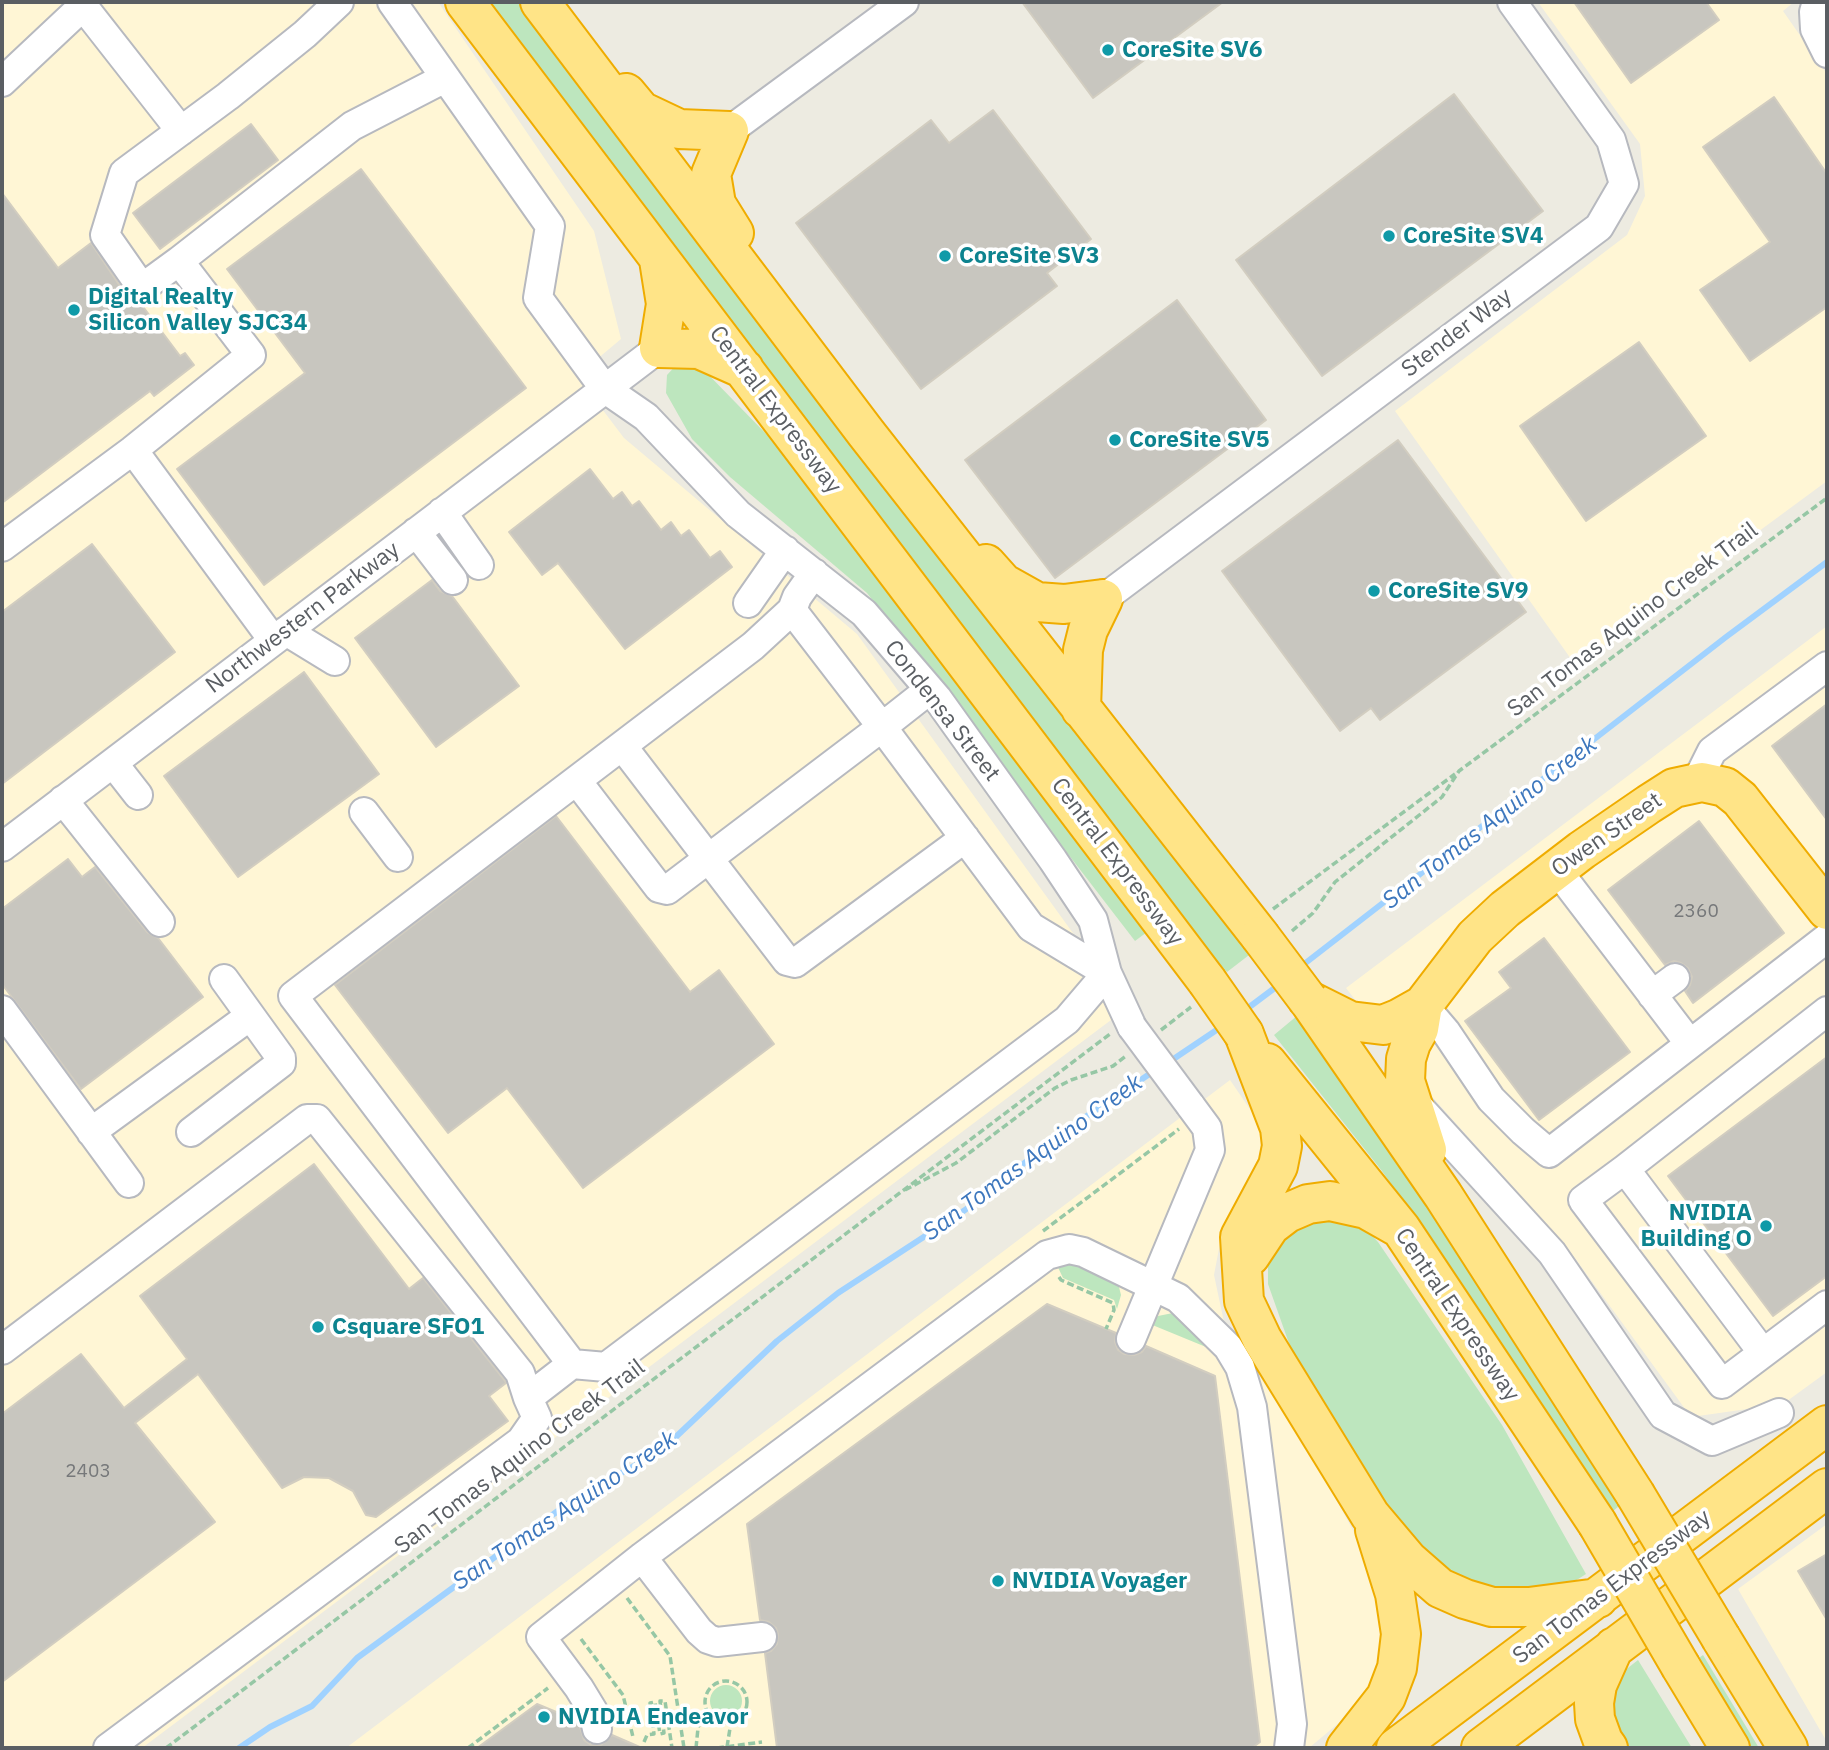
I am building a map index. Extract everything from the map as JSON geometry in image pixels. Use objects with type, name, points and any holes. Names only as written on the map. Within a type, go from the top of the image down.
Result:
[{"type":"highway","name":"Central Expressway","points":[[465,2],[744,369],[1204,990],[1244,1034],[1401,1229],[1597,1523],[1730,1748]]},
{"type":"highway","points":[[541,2],[557,13],[641,111],[679,130],[729,131],[712,174],[716,204],[866,433],[1003,583],[1037,602],[1064,604],[1103,599]]},
{"type":"highway","points":[[541,2],[866,433],[1081,709],[1274,935],[1308,1000],[1443,1195],[1635,1494],[1788,1748]]},
{"type":"highway","points":[[659,257],[666,304],[659,348],[699,349],[744,369]]},
{"type":"highway","points":[[1081,709],[1083,650],[1088,631],[1103,599]]},
{"type":"highway","points":[[1696,783],[1724,787],[1740,799],[1827,910]]},
{"type":"highway","name":"Owen Street","points":[[1423,1005],[1475,937],[1505,909],[1648,804],[1674,788],[1696,783]]},
{"type":"highway","points":[[1308,1000],[1350,1021],[1383,1025],[1423,1005]]},
{"type":"highway","points":[[1423,1005],[1419,1028],[1406,1059],[1405,1081],[1443,1195]]},
{"type":"highway","points":[[1244,1034],[1280,1128],[1282,1146],[1278,1166],[1240,1237],[1244,1301],[1262,1339],[1370,1515],[1408,1560],[1440,1588],[1465,1599],[1492,1607],[1530,1607],[1598,1598]]},
{"type":"highway","points":[[1241,1270],[1270,1226],[1287,1213],[1308,1204],[1330,1201],[1366,1209],[1401,1229]]},
{"type":"highway","name":"San Tomas Expressway","points":[[1396,1748],[1827,1425]]},
{"type":"highway","points":[[1481,1748],[1827,1488]]},
{"type":"highway","points":[[1346,1748],[1386,1697],[1397,1668],[1401,1634],[1395,1594],[1370,1515]]},
{"type":"highway","points":[[1608,1748],[1595,1719],[1594,1703],[1597,1685],[1614,1647]]},
{"type":"street","points":[[339,2],[296,42],[124,173],[105,235],[142,288],[352,126],[445,78]]},
{"type":"street","points":[[392,2],[550,226],[538,298],[604,388]]},
{"type":"street","name":"Stender Way","points":[[1103,599],[1599,227],[1624,184],[1611,140],[1512,2]]},
{"type":"street","points":[[1817,2],[1814,12],[1815,29],[1827,53]]},
{"type":"street","points":[[2,82],[83,4],[181,131]]},
{"type":"street","points":[[729,131],[892,5]]},
{"type":"street","points":[[2,547],[133,450],[251,355],[179,261]]},
{"type":"street","name":"Northwestern Parkway","points":[[2,847],[659,348]]},
{"type":"street","name":"Condensa Street","points":[[604,388],[646,417],[737,514],[864,613],[929,690],[1053,860],[1093,920],[1107,973],[1138,1032],[1202,1117]]},
{"type":"street","points":[[133,450],[279,635],[335,662],[318,606]]},
{"type":"street","points":[[442,512],[479,565]]},
{"type":"street","points":[[416,532],[453,580]]},
{"type":"street","points":[[748,603],[785,550]]},
{"type":"street","points":[[572,1364],[293,996],[753,646],[792,610],[797,597],[814,573]]},
{"type":"street","points":[[528,1398],[572,1364],[606,1367],[1067,1020],[1107,973],[1031,927],[792,610]]},
{"type":"street","points":[[1696,783],[1712,751],[1827,666]]},
{"type":"street","points":[[577,781],[659,888],[667,890],[929,690]]},
{"type":"street","points":[[623,747],[787,961],[795,963],[965,838]]},
{"type":"street","points":[[113,763],[138,795]]},
{"type":"street","points":[[63,800],[160,922]]},
{"type":"street","points":[[364,812],[398,857]]},
{"type":"street","points":[[1557,870],[1690,1044]]},
{"type":"street","points":[[1423,1005],[1446,1032],[1491,1099],[1522,1131],[1549,1153],[1827,939]]},
{"type":"street","points":[[1652,995],[1675,978]]},
{"type":"street","points":[[191,1132],[281,1063],[281,1058],[224,979]]},
{"type":"street","points":[[2,1010],[129,1183]]},
{"type":"street","points":[[1826,1014],[1583,1200],[1722,1384],[1827,1304]]},
{"type":"street","points":[[91,1132],[250,1016]]},
{"type":"street","points":[[1410,1098],[1552,1253],[1663,1415],[1712,1441],[1779,1413]]},
{"type":"street","points":[[1118,1334],[1154,1285],[1210,1150],[1202,1117]]},
{"type":"street","points":[[2,1350],[307,1119],[317,1119],[520,1373],[537,1418],[521,1441],[108,1748]]},
{"type":"street","points":[[1625,1169],[1763,1353]]},
{"type":"street","points":[[597,1729],[593,1711],[579,1688],[541,1637],[642,1557],[1047,1255],[1069,1249],[1083,1252],[1178,1298],[1228,1347],[1240,1367],[1252,1407],[1292,1724],[1289,1748]]},
{"type":"street","points":[[642,1557],[708,1639],[717,1642],[762,1637]]},
{"type":"path","name":"San Tomas Aquino Creek Trail","points":[[1459,771],[1442,797],[1335,882],[1313,913],[1274,935],[1273,909],[1459,771],[1827,498]]},
{"type":"path","name":"San Tomas Aquino Creek Trail","points":[[166,1748],[897,1194],[1204,990]]},
{"type":"path","name":"San Tomas Aquino Creek Trail","points":[[897,1194],[956,1163],[1055,1088],[1113,1066],[1138,1032]]},
{"type":"path","points":[[1118,1334],[1113,1303],[1061,1280],[1035,1237],[1184,1125],[1184,1116],[1202,1117]]},
{"type":"path","points":[[613,1580],[670,1656],[684,1748]]},
{"type":"path","points":[[581,1639],[623,1695],[633,1737]]},
{"type":"path","points":[[724,1681],[732,1682],[743,1690],[746,1703],[742,1716],[731,1722],[718,1721],[708,1713],[705,1699],[712,1687],[724,1681]]},
{"type":"path","points":[[468,1748],[548,1688]]},
{"type":"path","points":[[644,1741],[647,1735],[654,1734],[650,1703],[655,1702],[660,1734],[664,1733],[660,1701],[665,1701],[671,1748]]},
{"type":"path","points":[[696,1748],[701,1719],[708,1713]]},
{"type":"path","points":[[727,1747],[731,1722]]},
{"type":"path","points":[[717,1748],[755,1746],[762,1742]]},
{"type":"shaded area","points":[[2,2],[438,2],[594,231],[621,339],[577,376],[624,438],[857,634],[1127,1008],[142,1748],[2,1748]]},
{"type":"shaded area","points":[[1538,2],[1794,2],[1783,11],[1827,74],[1827,481],[1576,666],[1395,411],[1627,235],[1645,196],[1640,144]]},
{"type":"shaded area","points":[[1827,626],[1827,1372],[1783,1404],[1691,1417],[1566,1246],[1417,1080],[1346,988]]},
{"type":"shaded area","points":[[1230,1080],[1258,1121],[1265,1140],[1260,1159],[1222,1233],[1214,1275],[1224,1322],[1318,1466],[1374,1569],[1386,1641],[1373,1683],[1347,1716],[1309,1748],[346,1748]]},
{"type":"shaded area","points":[[1827,1524],[1827,1742],[1738,1589]]},
{"type":"green space","points":[[475,2],[520,2],[1253,952],[1227,972],[1217,962]]},
{"type":"green space","points":[[679,362],[700,366],[774,442],[1151,929],[1135,941],[867,593],[730,477],[692,439],[666,393],[667,375]]},
{"type":"green space","points":[[1298,1015],[1315,1035],[1624,1502],[1607,1516],[1416,1220],[1382,1171],[1274,1035]]},
{"type":"green space","points":[[1313,1216],[1364,1227],[1378,1242],[1502,1425],[1586,1574],[1561,1590],[1484,1596],[1418,1555],[1291,1349],[1268,1284],[1268,1255],[1287,1226]]},
{"type":"green space","points":[[1071,1261],[1118,1283],[1121,1295],[1117,1309],[1114,1300],[1063,1278],[1056,1263]]},
{"type":"green space","points":[[1173,1313],[1178,1315],[1206,1347],[1150,1324],[1158,1316]]},
{"type":"green space","points":[[1703,1655],[1759,1748],[1743,1748],[1693,1662]]},
{"type":"green space","points":[[1638,1660],[1692,1748],[1628,1748],[1608,1720],[1619,1675]]},
{"type":"green space","points":[[726,1685],[737,1690],[742,1701],[737,1712],[726,1717],[715,1712],[710,1701],[715,1690]]},
{"type":"building","name":"CoreSite SV6","points":[[1022,2],[1223,2],[1093,98]]},
{"type":"building","points":[[1574,2],[1706,2],[1719,20],[1631,83]]},
{"type":"building","name":"CoreSite SV4","points":[[1454,94],[1543,211],[1322,376],[1236,260]]},
{"type":"building","points":[[1774,97],[1827,174],[1827,307],[1750,361],[1700,290],[1770,242],[1703,147]]},
{"type":"building","name":"CoreSite SV3","points":[[993,110],[1091,239],[1047,273],[1057,286],[921,389],[796,223],[931,120],[949,143]]},
{"type":"building","points":[[251,124],[278,160],[160,249],[133,213]]},
{"type":"building","points":[[361,169],[526,388],[264,585],[177,469],[305,373],[227,269]]},
{"type":"building","name":"Digital Realty Silicon Valley SJC34","points":[[2,193],[58,268],[91,243],[128,298],[141,304],[180,356],[185,353],[194,365],[154,396],[150,391],[2,503]]},
{"type":"building","name":"CoreSite SV5","points":[[1177,300],[1266,420],[1055,578],[965,460]]},
{"type":"building","points":[[1639,342],[1706,436],[1586,521],[1520,426]]},
{"type":"building","name":"CoreSite SV9","points":[[1398,440],[1526,612],[1380,720],[1371,708],[1340,731],[1222,571]]},
{"type":"building","points":[[590,469],[613,499],[622,492],[632,506],[639,501],[661,530],[671,522],[681,536],[689,530],[710,558],[720,551],[732,567],[625,649],[558,563],[542,575],[509,532]]},
{"type":"building","points":[[92,544],[175,652],[2,784],[2,612]]},
{"type":"building","points":[[432,580],[440,591],[452,596],[519,686],[436,747],[355,638]]},
{"type":"building","points":[[304,672],[379,774],[238,877],[164,776]]},
{"type":"building","points":[[1827,704],[1827,820],[1772,746]]},
{"type":"building","points":[[556,816],[690,992],[719,970],[774,1044],[583,1188],[507,1088],[448,1133],[335,985]]},
{"type":"building","points":[[1699,821],[1784,933],[1693,1003],[1685,991],[1692,977],[1688,968],[1674,961],[1665,965],[1608,890]]},
{"type":"building","points":[[68,859],[82,877],[95,867],[147,932],[158,938],[203,997],[81,1089],[2,984],[2,909]]},
{"type":"building","points":[[1544,938],[1630,1052],[1539,1120],[1465,1021],[1511,988],[1499,972]]},
{"type":"building","name":"NVIDIA Building O","points":[[1827,1057],[1827,1276],[1773,1316],[1668,1176]]},
{"type":"building","name":"Csquare SFO1","points":[[314,1164],[409,1289],[423,1278],[505,1381],[506,1383],[489,1396],[508,1421],[376,1517],[366,1515],[353,1491],[329,1478],[304,1477],[282,1488],[198,1374],[135,1423],[215,1522],[2,1682],[2,1414],[81,1354],[124,1408],[187,1359],[140,1296]]},
{"type":"building","name":"NVIDIA Voyager","points":[[1047,1304],[1116,1333],[1118,1350],[1124,1354],[1134,1355],[1142,1352],[1146,1346],[1215,1376],[1260,1742],[1252,1748],[777,1748],[765,1653],[777,1644],[778,1634],[769,1622],[760,1620],[747,1524]]},
{"type":"building","points":[[1827,1554],[1827,1620],[1798,1571]]},
{"type":"building","name":"NVIDIA Endeavor","points":[[537,1704],[578,1721],[584,1740],[591,1745],[601,1745],[612,1735],[642,1748],[477,1748]]},
{"type":"waterway","name":"San Tomas Aquino Creek","points":[[1299,968],[1726,637],[1827,562]]},
{"type":"waterway","name":"San Tomas Aquino Creek","points":[[1244,1011],[1280,984]]},
{"type":"waterway","name":"San Tomas Aquino Creek","points":[[1169,1062],[1224,1025]]},
{"type":"waterway","name":"San Tomas Aquino Creek","points":[[239,1748],[270,1727],[312,1706],[357,1658],[570,1502],[662,1450],[777,1341],[838,1293],[965,1210],[1066,1130],[1154,1071]]},
{"type":"place","name":"CoreSite SV6","points":[[1108,50]]},
{"type":"place","name":"CoreSite SV4","points":[[1389,236]]},
{"type":"place","name":"CoreSite SV3","points":[[945,256]]},
{"type":"place","name":"Digital Realty Silicon Valley SJC34","points":[[74,310]]},
{"type":"place","name":"CoreSite SV5","points":[[1115,440]]},
{"type":"place","name":"CoreSite SV9","points":[[1374,591]]},
{"type":"place","name":"NVIDIA Building O","points":[[1766,1226]]},
{"type":"place","name":"Csquare SFO1","points":[[318,1327]]},
{"type":"place","name":"NVIDIA Voyager","points":[[998,1581]]},
{"type":"place","name":"NVIDIA Endeavor","points":[[544,1717]]}]
